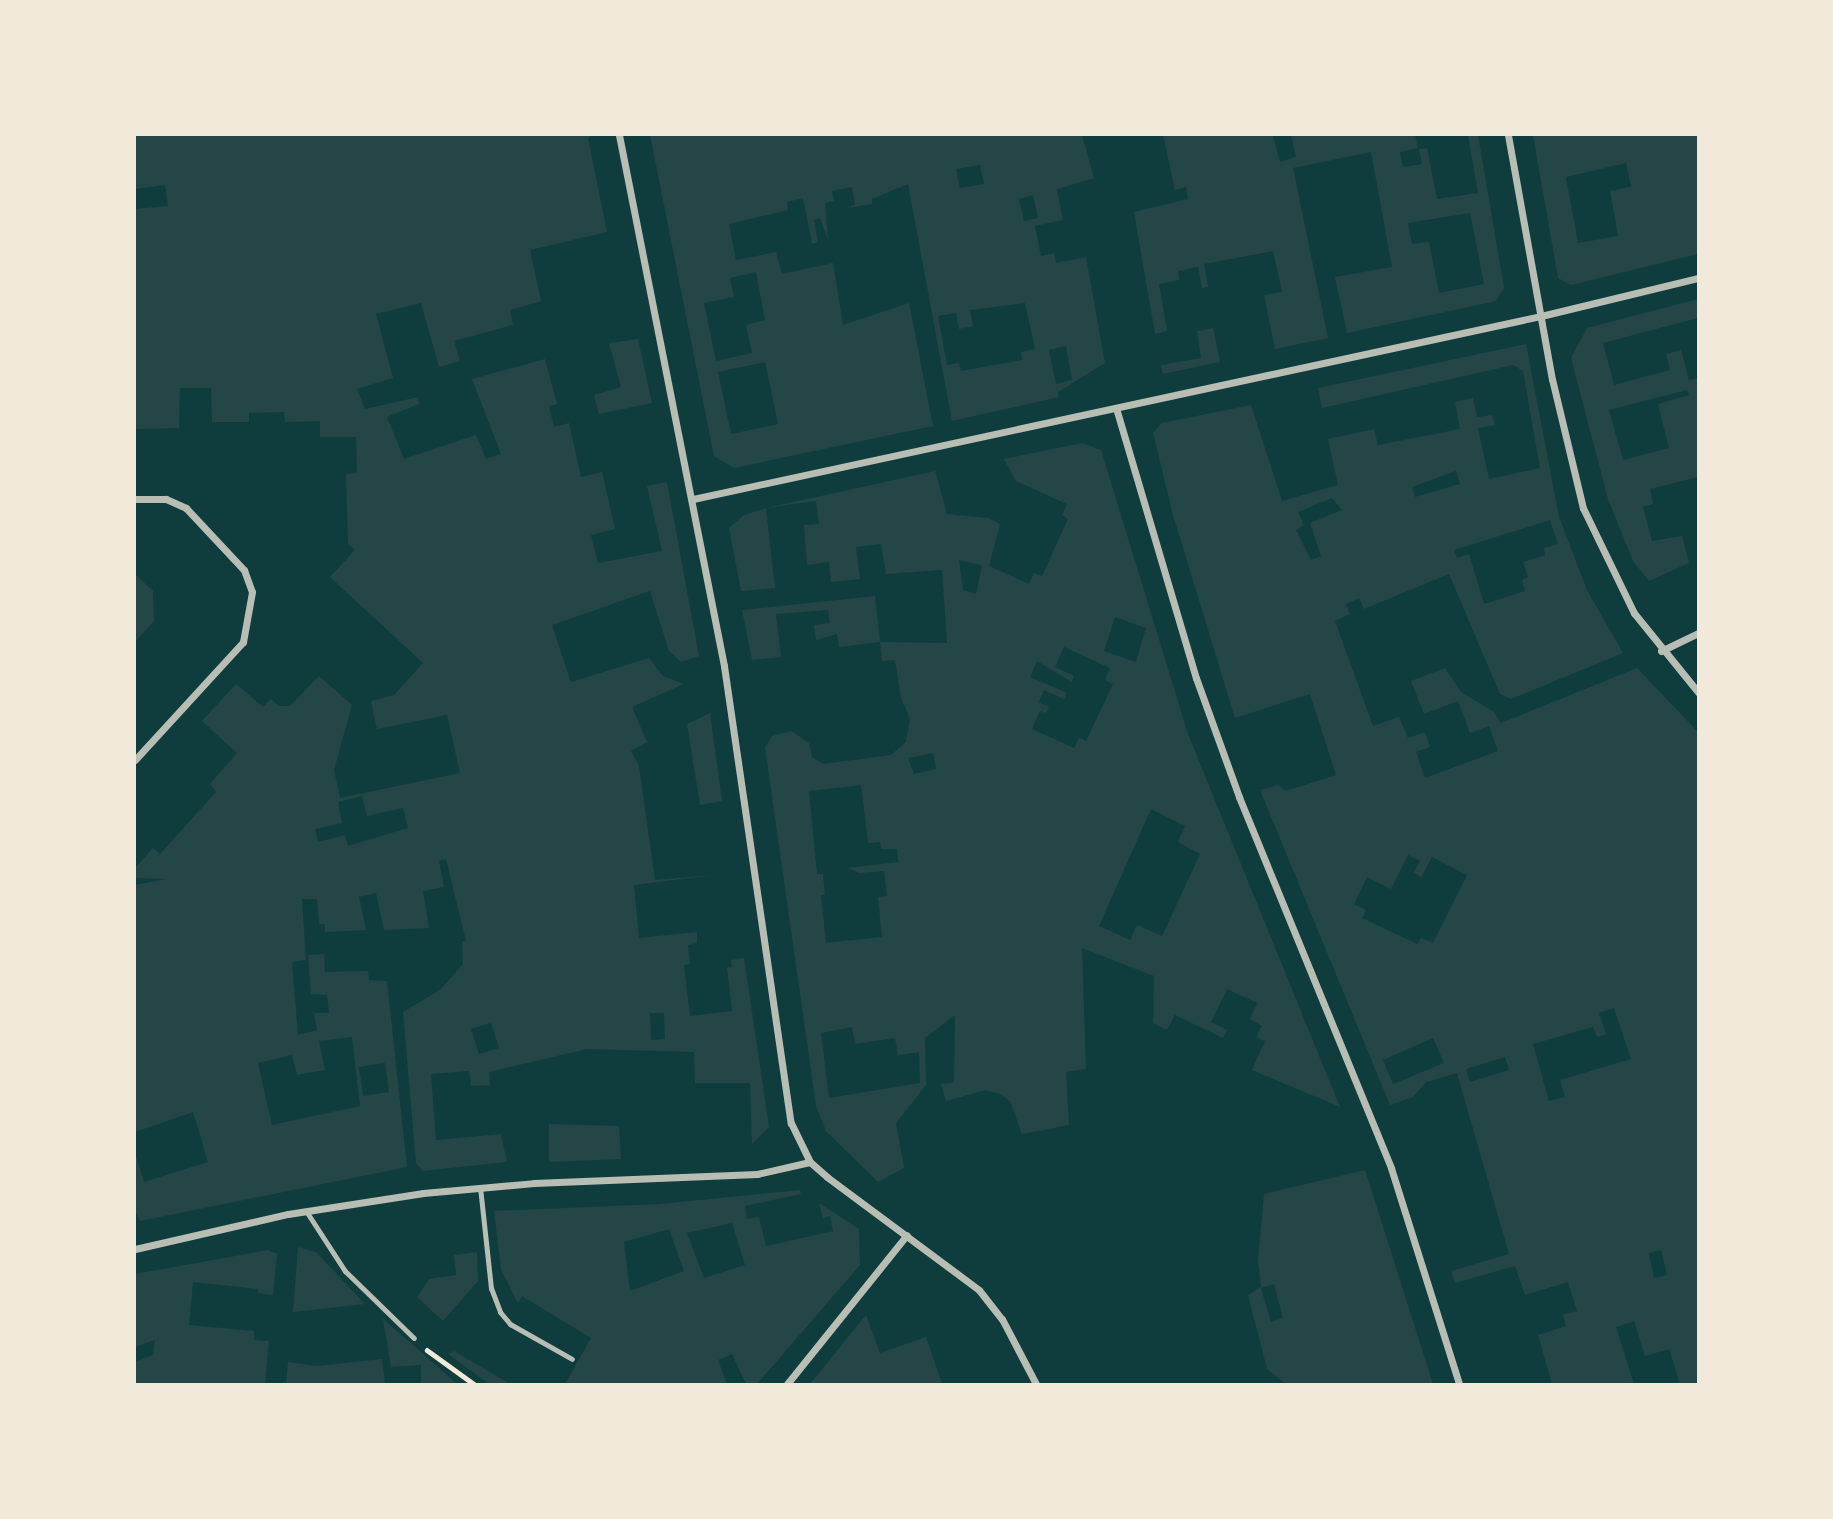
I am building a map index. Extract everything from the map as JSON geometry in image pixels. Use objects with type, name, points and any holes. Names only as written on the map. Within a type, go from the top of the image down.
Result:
[{"type":"street","points":[[619,135],[724,666],[787,1108],[810,1161],[979,1290],[1002,1319],[1036,1384]]},
{"type":"street","points":[[1508,135],[1541,316],[1583,508],[1623,595],[1661,651],[1698,692]]},
{"type":"street","points":[[693,499],[1541,316],[1698,278]]},
{"type":"street","points":[[1116,408],[1199,688],[1239,797],[1391,1168],[1459,1384]]},
{"type":"street","points":[[135,499],[166,499],[186,509],[244,570],[252,592],[243,642],[135,760]]},
{"type":"street","points":[[1661,651],[1698,633]]},
{"type":"street","points":[[135,1248],[306,1211],[480,1187],[757,1174],[810,1161]]},
{"type":"street","points":[[787,1384],[907,1235]]},
{"type":"lane","points":[[480,1187],[491,1288],[500,1312],[510,1324],[572,1359]]},
{"type":"lane","points":[[306,1211],[345,1271],[414,1338]]},
{"type":"path","points":[[414,1338],[474,1384]]},
{"type":"shaded area","points":[[135,135],[592,135],[588,138],[607,232],[530,250],[541,301],[510,310],[513,325],[454,341],[460,361],[439,367],[421,303],[376,314],[393,378],[357,389],[365,409],[418,397],[419,404],[387,417],[404,459],[476,435],[486,459],[501,454],[472,379],[545,359],[557,404],[549,406],[554,427],[569,423],[581,477],[602,472],[615,529],[591,535],[598,563],[662,551],[647,486],[667,482],[699,656],[681,662],[669,651],[650,591],[552,625],[571,682],[649,658],[663,676],[684,684],[632,707],[647,742],[631,751],[639,766],[655,880],[714,875],[634,885],[639,938],[697,932],[697,943],[688,945],[690,964],[684,965],[690,1016],[732,1011],[727,968],[732,967],[731,960],[744,958],[769,1127],[752,1144],[750,1083],[695,1083],[694,1052],[587,1049],[489,1072],[490,1085],[471,1086],[469,1071],[431,1074],[436,1140],[501,1134],[507,1162],[422,1171],[416,1163],[403,1012],[440,990],[463,964],[462,941],[466,941],[446,859],[439,861],[444,887],[423,891],[429,928],[384,930],[376,893],[359,897],[366,930],[325,932],[325,924],[319,924],[317,899],[302,899],[306,960],[292,962],[298,1035],[317,1030],[314,1013],[329,1013],[327,995],[311,994],[308,955],[324,954],[325,972],[368,971],[369,980],[387,981],[407,1167],[140,1221],[135,1211],[135,1153],[144,1182],[208,1162],[193,1112],[135,1132],[135,885],[167,879],[135,878],[135,868],[153,848],[160,854],[216,792],[210,784],[237,753],[202,721],[236,684],[263,707],[271,699],[279,706],[290,706],[319,676],[352,705],[334,770],[340,798],[460,773],[447,715],[377,729],[371,701],[394,695],[423,663],[330,577],[355,550],[348,544],[346,474],[357,473],[356,437],[320,437],[320,421],[285,422],[284,412],[249,413],[249,422],[212,422],[211,388],[180,388],[179,428],[135,429],[135,209],[168,206],[165,185],[135,189]],"holes":[[[362,796],[367,816],[403,808],[408,828],[348,846],[345,835],[318,842],[315,829],[342,823],[338,802]],[[650,1013],[664,1013],[665,1039],[651,1040]],[[491,1023],[499,1048],[479,1054],[471,1029]],[[352,1037],[360,1106],[272,1125],[258,1063],[292,1055],[297,1075],[325,1070],[319,1041]],[[385,1063],[389,1092],[363,1096],[359,1067]]]},
{"type":"shaded area","points":[[650,135],[1082,135],[1094,178],[1057,189],[1063,220],[1035,226],[1041,256],[1054,253],[1056,263],[1086,257],[1105,363],[1058,392],[1059,397],[952,421],[908,184],[872,199],[872,204],[848,208],[855,205],[852,187],[832,191],[834,201],[825,203],[828,240],[820,218],[814,220],[818,242],[812,244],[803,198],[787,202],[788,210],[729,224],[736,260],[776,252],[782,274],[833,263],[843,325],[909,303],[933,426],[734,468],[714,456]],"holes":[[[980,165],[984,184],[960,188],[956,169]],[[1033,195],[1038,218],[1024,221],[1019,199]],[[756,272],[765,320],[746,325],[752,353],[716,361],[704,303],[734,297],[730,278]],[[1025,303],[1035,349],[1021,352],[1022,360],[961,371],[959,363],[947,365],[938,316],[956,313],[959,329],[973,326],[970,310]],[[1066,346],[1072,380],[1056,384],[1049,350]],[[765,362],[778,424],[731,434],[718,372]]]},
{"type":"shaded area","points":[[1163,135],[1277,135],[1273,136],[1280,162],[1296,157],[1291,135],[1415,135],[1418,148],[1400,152],[1403,167],[1422,164],[1419,149],[1427,148],[1437,199],[1478,193],[1468,135],[1478,135],[1504,288],[1496,301],[1347,333],[1335,277],[1392,267],[1371,152],[1293,168],[1328,338],[1275,349],[1264,295],[1282,292],[1273,251],[1204,264],[1208,287],[1202,288],[1198,267],[1178,271],[1179,280],[1159,284],[1167,331],[1155,334],[1134,212],[1188,199],[1186,187],[1175,190]],"holes":[[[1470,213],[1484,284],[1439,293],[1429,242],[1412,244],[1408,223]]]},
{"type":"shaded area","points":[[1533,135],[1698,135],[1698,254],[1571,285],[1558,278]],"holes":[[[1626,163],[1631,187],[1610,191],[1618,236],[1578,243],[1566,177]]]},
{"type":"shaded area","points":[[1698,299],[1698,318],[1603,343],[1614,385],[1670,370],[1666,354],[1681,350],[1689,380],[1698,378],[1698,477],[1650,489],[1653,504],[1643,507],[1652,541],[1682,536],[1689,563],[1649,581],[1633,561],[1608,499],[1571,358],[1587,328]],"holes":[[[1687,390],[1689,395],[1658,404],[1669,448],[1623,460],[1609,410]]]},
{"type":"shaded area","points":[[1213,328],[1220,362],[1163,374],[1161,365],[1201,358],[1197,331]]},
{"type":"shaded area","points":[[638,339],[652,403],[599,414],[594,395],[621,387],[609,343]]},
{"type":"shaded area","points":[[1526,344],[1559,517],[1587,590],[1623,653],[1511,699],[1500,694],[1449,574],[1364,609],[1359,598],[1346,604],[1350,614],[1335,621],[1373,726],[1399,717],[1408,738],[1425,732],[1430,747],[1416,752],[1425,778],[1498,751],[1489,726],[1470,733],[1458,701],[1424,714],[1411,681],[1445,668],[1461,692],[1494,712],[1501,723],[1637,668],[1698,732],[1698,1384],[1680,1384],[1669,1349],[1645,1356],[1634,1321],[1616,1327],[1634,1384],[1552,1384],[1538,1335],[1566,1326],[1563,1315],[1577,1311],[1568,1282],[1525,1295],[1515,1266],[1455,1283],[1451,1271],[1509,1254],[1457,1073],[1426,1082],[1413,1097],[1390,1105],[1260,790],[1278,785],[1286,791],[1336,775],[1310,694],[1235,718],[1173,515],[1153,433],[1162,423],[1251,405],[1282,501],[1338,485],[1328,439],[1374,429],[1378,445],[1460,429],[1455,402],[1473,398],[1477,417],[1492,415],[1495,425],[1478,428],[1489,479],[1540,468],[1523,371],[1513,365],[1322,408],[1318,388]],"holes":[[[1456,471],[1460,484],[1415,497],[1412,487]],[[1332,498],[1342,510],[1310,523],[1321,556],[1311,560],[1296,530],[1304,525],[1298,512]],[[1550,520],[1558,544],[1544,548],[1545,555],[1523,562],[1528,577],[1522,580],[1525,591],[1484,604],[1469,554],[1457,558],[1454,550]],[[1408,855],[1420,861],[1414,872],[1421,878],[1432,857],[1467,875],[1433,943],[1421,938],[1417,944],[1362,918],[1366,910],[1354,904],[1367,877],[1391,889]],[[1614,1008],[1631,1059],[1560,1080],[1565,1097],[1549,1101],[1533,1044],[1593,1027],[1597,1037],[1606,1034],[1599,1013]],[[1433,1038],[1444,1063],[1393,1084],[1383,1060]],[[1505,1057],[1509,1070],[1470,1082],[1466,1069]],[[1661,1250],[1667,1275],[1654,1278],[1649,1253]]]},
{"type":"shaded area","points":[[1082,443],[1101,450],[1188,734],[1340,1107],[1252,1070],[1265,1041],[1256,1037],[1262,1026],[1250,1019],[1257,1003],[1227,989],[1211,1022],[1227,1030],[1223,1038],[1175,1015],[1167,1030],[1153,1023],[1154,976],[1082,948],[1086,1069],[1066,1072],[1069,1125],[1022,1134],[1010,1101],[1000,1094],[986,1090],[946,1101],[941,1084],[954,1083],[955,1015],[925,1038],[926,1085],[896,1123],[904,1168],[878,1182],[826,1131],[816,1106],[765,747],[772,736],[791,731],[809,743],[812,757],[823,764],[891,755],[906,742],[910,719],[901,698],[895,660],[882,661],[880,642],[947,643],[942,570],[886,574],[881,544],[856,547],[860,579],[831,582],[829,562],[807,565],[804,525],[819,524],[816,501],[766,508],[935,471],[947,514],[988,518],[1000,524],[989,566],[1029,584],[1034,573],[1042,576],[1068,519],[1062,515],[1067,504],[1016,481],[1004,459]],"holes":[[[959,560],[982,565],[976,594],[963,590]],[[1115,617],[1146,628],[1136,662],[1104,651]],[[1064,647],[1110,668],[1105,680],[1113,684],[1086,741],[1079,738],[1074,748],[1032,729],[1040,711],[1046,713],[1049,707],[1039,702],[1044,690],[1064,699],[1067,693],[1030,677],[1037,661],[1072,682],[1074,676],[1055,667]],[[933,753],[936,769],[914,774],[908,758]],[[861,785],[868,843],[880,842],[881,849],[897,849],[898,862],[848,868],[859,873],[884,871],[887,896],[878,897],[882,937],[826,943],[821,895],[825,895],[823,874],[817,874],[809,791]],[[1151,809],[1185,826],[1178,842],[1200,854],[1162,936],[1137,925],[1130,940],[1099,926]],[[852,1027],[855,1044],[895,1038],[898,1055],[919,1052],[920,1083],[829,1098],[821,1033]]]},
{"type":"shaded area","points":[[766,508],[775,588],[741,591],[729,528],[744,515]]},
{"type":"shaded area","points":[[135,574],[153,591],[154,621],[135,642]]},
{"type":"shaded area","points":[[875,596],[880,642],[839,647],[837,634],[816,640],[814,625],[830,623],[828,610],[776,614],[781,657],[752,660],[742,610]]},
{"type":"shaded area","points":[[710,713],[722,801],[700,805],[687,724]]},
{"type":"shaded area","points":[[549,1124],[619,1126],[621,1159],[549,1162]]},
{"type":"shaded area","points":[[1365,1170],[1433,1384],[1286,1384],[1267,1369],[1248,1295],[1261,1287],[1258,1260],[1264,1194]],"holes":[[[1274,1284],[1283,1318],[1271,1322],[1261,1288]]]},
{"type":"shaded area","points":[[800,1190],[801,1194],[745,1206],[747,1219],[759,1217],[766,1246],[833,1231],[830,1216],[823,1218],[819,1203],[859,1229],[860,1265],[757,1384],[746,1384],[732,1354],[718,1360],[727,1384],[565,1384],[591,1338],[522,1296],[518,1303],[501,1269],[494,1211],[660,1204]],"holes":[[[732,1223],[745,1265],[704,1278],[687,1233]],[[669,1229],[684,1271],[630,1291],[624,1242]]]},
{"type":"shaded area","points":[[298,1247],[316,1252],[365,1304],[293,1312]]},
{"type":"shaded area","points":[[268,1250],[277,1254],[273,1295],[258,1293],[258,1289],[193,1282],[189,1325],[254,1331],[254,1340],[269,1341],[265,1384],[135,1384],[135,1362],[153,1355],[155,1340],[135,1347],[135,1274]]},
{"type":"shaded area","points":[[477,1252],[478,1281],[443,1321],[417,1297],[429,1279],[456,1275],[454,1255]]},
{"type":"shaded area","points":[[866,1315],[880,1353],[926,1337],[942,1384],[810,1384]]},
{"type":"shaded area","points":[[383,1319],[457,1384],[421,1384],[421,1365],[391,1367]]},
{"type":"shaded area","points":[[454,1351],[510,1384],[489,1384],[448,1354]]},
{"type":"shaded area","points":[[382,1359],[385,1384],[286,1384],[288,1362],[317,1366]]}]
